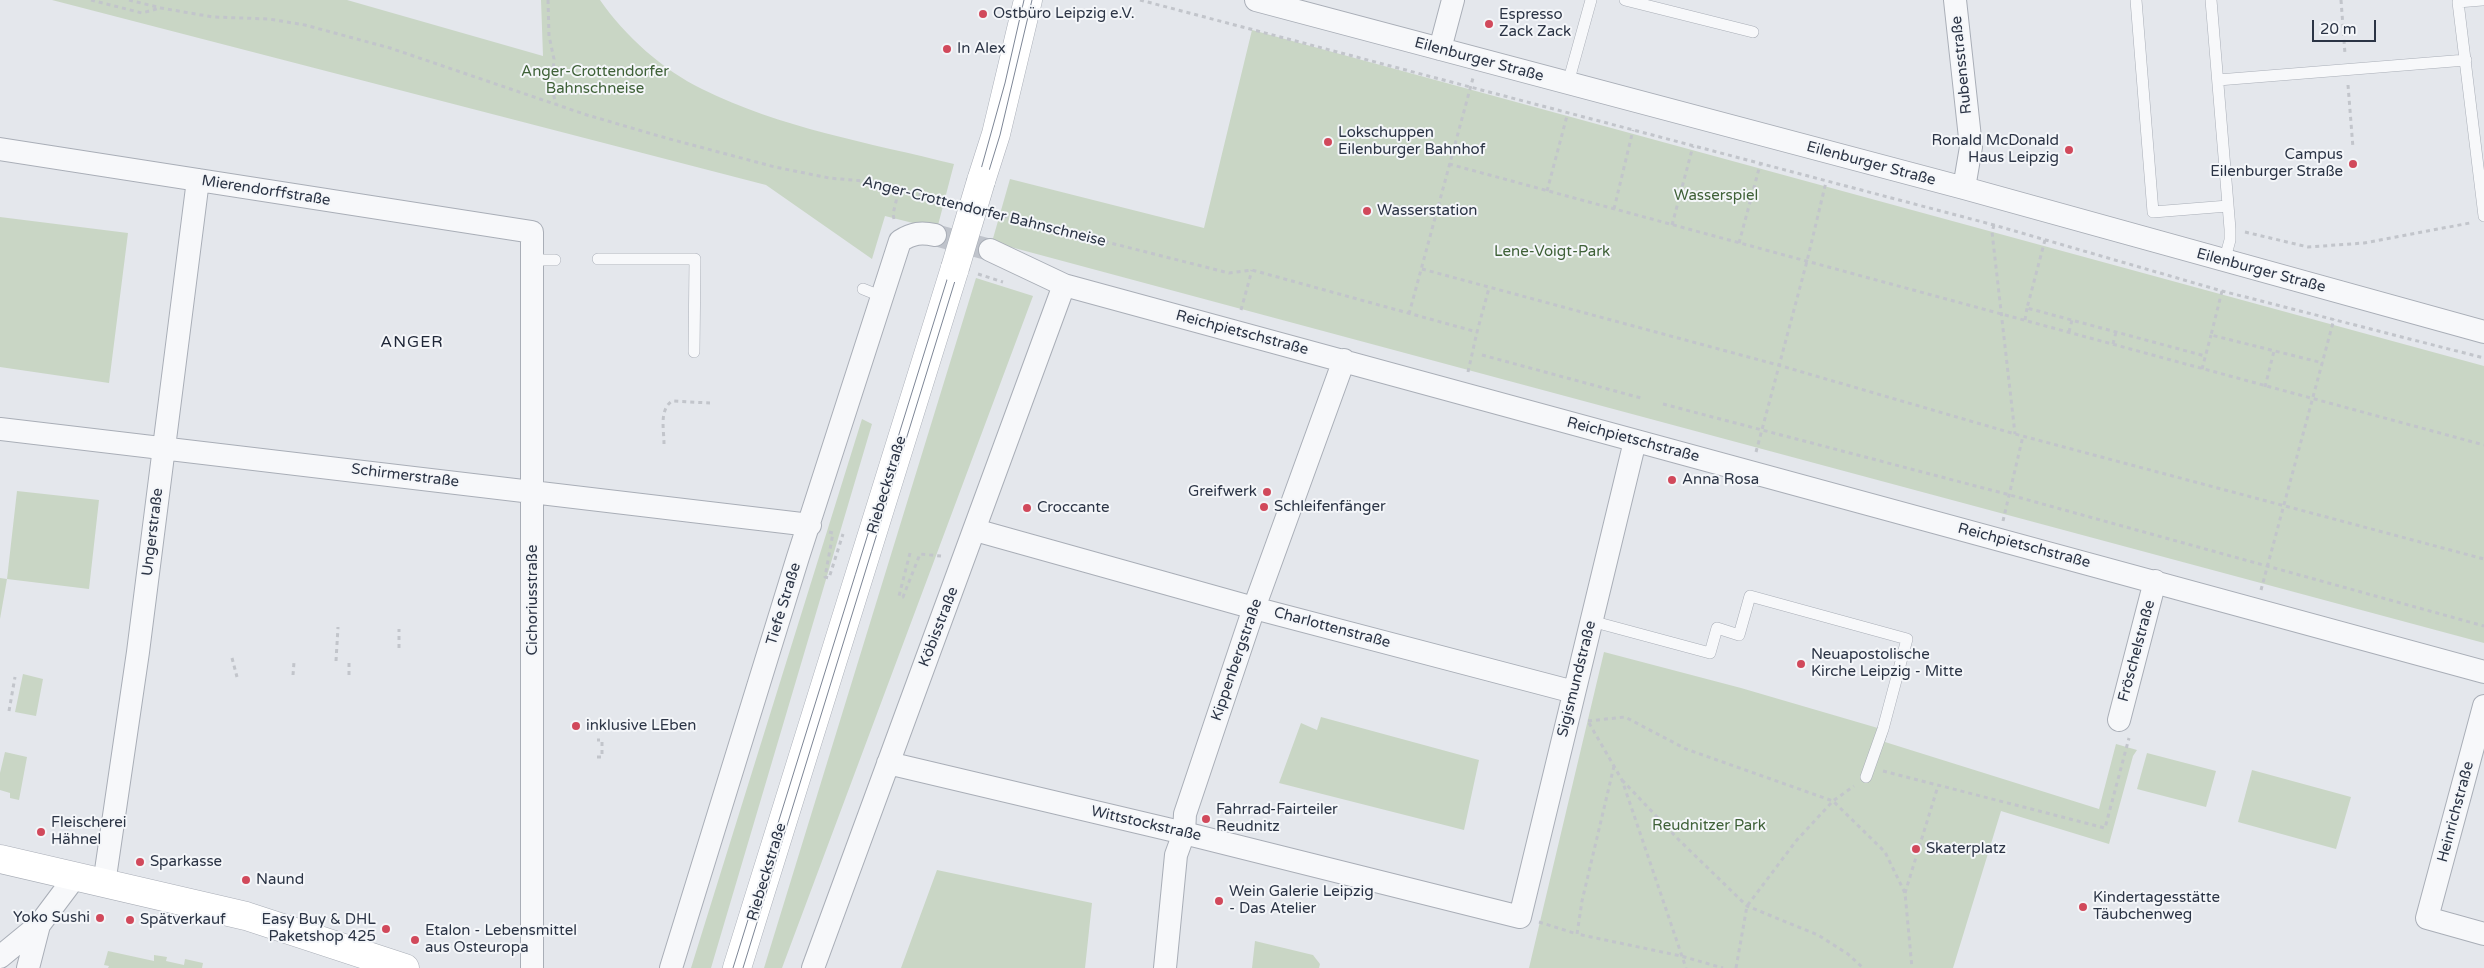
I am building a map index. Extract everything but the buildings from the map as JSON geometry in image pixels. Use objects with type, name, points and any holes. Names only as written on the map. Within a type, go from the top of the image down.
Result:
[{"type":"main road","name":"Riebeckstraße","points":[[737,968],[966,271],[982,181],[996,134],[1028,0]]},
{"type":"main road","points":[[0,859],[246,916],[405,968]]},
{"type":"street","name":"Eilenburger Straße","points":[[1256,0],[1964,188],[2224,262],[2484,332]]},
{"type":"street","points":[[1440,49],[1453,0]]},
{"type":"street","name":"Rubensstraße","points":[[1956,0],[1972,147],[1964,188]]},
{"type":"street","name":"Mierendorffstraße","points":[[0,149],[532,232]]},
{"type":"street","name":"Ungerstraße","points":[[104,884],[137,662],[198,180]]},
{"type":"street","name":"Cichoriusstraße","points":[[532,232],[534,491],[532,968]]},
{"type":"street","points":[[900,241],[912,234],[924,233],[936,236]]},
{"type":"street","name":"Tiefe Straße","points":[[672,963],[810,525],[873,293],[900,241]]},
{"type":"street","name":"Reichpietschstraße","points":[[990,250],[1064,286],[1344,360],[2484,672]]},
{"type":"street","name":"Köbisstraße","points":[[814,968],[1064,286]]},
{"type":"street","name":"Kippenbergstraße","points":[[1165,968],[1176,855],[1184,833],[1185,814],[1254,608],[1344,360]]},
{"type":"street","name":"Schirmerstraße","points":[[0,429],[810,525]]},
{"type":"street","name":"Sigismundstraße","points":[[1520,917],[1578,718],[1574,692],[1635,441]]},
{"type":"street","name":"Charlottenstraße","points":[[975,530],[1254,608],[1574,692]]},
{"type":"street","name":"Fröschelstraße","points":[[2119,719],[2155,581]]},
{"type":"street","name":"Heinrichstraße","points":[[2484,706],[2427,918],[2484,934]]},
{"type":"street","name":"Wittstockstraße","points":[[888,763],[1184,833],[1520,917]]},
{"type":"street","points":[[0,957],[39,925],[75,877]]},
{"type":"street","points":[[28,968],[39,925]]},
{"type":"lane","points":[[1568,84],[1591,0]]},
{"type":"lane","points":[[1625,0],[1753,32]]},
{"type":"lane","points":[[2136,0],[2153,212],[2228,206]]},
{"type":"lane","points":[[2211,0],[2230,229],[2230,240],[2224,262]]},
{"type":"lane","points":[[2479,219],[2466,60],[2458,1],[2482,0]]},
{"type":"lane","points":[[2218,80],[2466,60]]},
{"type":"lane","points":[[598,259],[695,260],[694,352]]},
{"type":"lane","points":[[532,260],[555,260]]},
{"type":"lane","points":[[1591,621],[1710,653],[1717,628],[1739,635],[1750,596],[1907,639],[1883,730],[1866,777]]},
{"type":"path","points":[[91,0],[142,13],[161,8]]},
{"type":"path","name":"Anger-Crottendorfer Bahnschneise","points":[[130,0],[161,8],[213,17],[269,19],[305,24],[390,48],[556,104],[775,167],[829,178],[875,182],[958,204]]},
{"type":"path","points":[[548,0],[549,36],[554,59],[552,89],[556,104]]},
{"type":"path","points":[[1140,0],[1994,225],[2222,291],[2484,358]]},
{"type":"path","points":[[1409,314],[1478,59]]},
{"type":"path","points":[[1547,191],[1568,112]]},
{"type":"path","points":[[1614,209],[1633,130]]},
{"type":"path","points":[[1672,225],[1693,146]]},
{"type":"path","points":[[1449,164],[2484,445]]},
{"type":"path","points":[[1739,243],[1760,164]]},
{"type":"path","points":[[1762,431],[1826,182]]},
{"type":"path","points":[[899,189],[893,214],[900,241]]},
{"type":"path","name":"Anger-Crottendorfer Bahnschneise","points":[[987,212],[1229,273],[1252,270],[1478,332]]},
{"type":"path","points":[[2230,229],[2308,247],[2364,243],[2479,219]]},
{"type":"path","points":[[1994,225],[1992,232],[2000,313],[2015,434]]},
{"type":"path","points":[[2025,320],[2045,240]]},
{"type":"path","points":[[1422,269],[1778,365],[2015,434],[2484,559]]},
{"type":"path","points":[[1234,331],[1252,270]]},
{"type":"path","points":[[966,271],[1005,283]]},
{"type":"path","points":[[1462,393],[1489,288]]},
{"type":"path","points":[[2202,369],[2222,291]]},
{"type":"path","points":[[2028,308],[2205,356]]},
{"type":"path","points":[[2256,610],[2334,319]]},
{"type":"path","points":[[2069,332],[2072,320]]},
{"type":"path","points":[[2113,344],[2116,332]]},
{"type":"path","points":[[2211,335],[2322,363]]},
{"type":"path","points":[[2266,386],[2274,351]]},
{"type":"path","points":[[1482,355],[1641,398]]},
{"type":"path","points":[[664,444],[664,410],[666,404],[672,401],[710,403]]},
{"type":"path","points":[[1663,404],[2010,495],[2484,626]]},
{"type":"path","points":[[1998,538],[2024,436]]},
{"type":"path","points":[[810,525],[833,533],[825,577],[829,578],[843,534]]},
{"type":"path","points":[[910,553],[899,596],[903,597],[920,554],[964,558]]},
{"type":"path","points":[[336,661],[338,627]]},
{"type":"path","points":[[399,629],[399,648]]},
{"type":"path","points":[[232,658],[237,677]]},
{"type":"path","points":[[349,661],[349,675]]},
{"type":"path","points":[[293,675],[294,662]]},
{"type":"path","points":[[9,711],[15,677]]},
{"type":"path","points":[[1578,718],[1625,717],[1686,750],[1833,801],[1885,852],[1905,893],[1912,968]]},
{"type":"path","points":[[1578,718],[1614,766],[1622,780],[1686,968]]},
{"type":"path","points":[[1736,968],[1747,906],[1796,841],[1833,801],[1866,777],[1883,770],[1938,786],[2105,828],[2134,721],[2119,719]]},
{"type":"path","points":[[597,740],[602,740],[602,756],[597,757]]},
{"type":"path","points":[[1577,934],[1582,901],[1614,766]]},
{"type":"path","points":[[1622,780],[1679,840],[1747,906],[1818,935],[1848,954],[1863,968]]},
{"type":"path","points":[[1905,893],[1938,786]]},
{"type":"path","points":[[1520,917],[1577,934],[1681,956],[1724,968]]},
{"type":"green space","name":"Anger-Crottendorfer Bahnschneise","points":[[52,0],[347,0],[543,56],[541,0],[600,0],[633,39],[659,62],[687,81],[732,103],[826,133],[954,164],[937,229],[885,216],[872,259],[766,185]]},
{"type":"green space","name":"Lene-Voigt-Park","points":[[1252,30],[2484,366],[2484,643],[992,242],[1010,179],[1204,228]]},
{"type":"green space","points":[[0,217],[128,233],[109,383],[0,367]]},
{"type":"green space","points":[[976,278],[1033,296],[782,968],[764,968]]},
{"type":"green space","points":[[862,419],[872,424],[711,968],[691,968]]},
{"type":"green space","points":[[17,491],[99,500],[89,589],[7,579]]},
{"type":"green space","points":[[0,578],[7,579],[0,619]]},
{"type":"green space","name":"Reudnitzer Park","points":[[1604,652],[1741,688],[1888,731],[1885,742],[2099,809],[2116,744],[2137,750],[2133,756],[2109,844],[2001,811],[1953,968],[1529,968]]},
{"type":"green space","points":[[23,674],[43,679],[36,716],[15,712]]},
{"type":"green space","points":[[1321,717],[1479,760],[1464,830],[1279,783],[1301,723],[1317,730]]},
{"type":"green space","points":[[5,752],[27,757],[19,800],[10,798],[10,793],[0,790],[0,773]]},
{"type":"green space","points":[[2147,753],[2216,771],[2206,807],[2137,789]]},
{"type":"green space","points":[[2252,770],[2351,797],[2336,849],[2238,822]]},
{"type":"green space","points":[[937,870],[1092,903],[1085,968],[901,968]]},
{"type":"green space","points":[[1255,941],[1313,955],[1320,964],[1319,968],[1252,968]]},
{"type":"green space","points":[[108,951],[154,961],[154,955],[167,957],[166,961],[184,965],[185,959],[203,963],[202,968],[108,968],[109,966],[104,965]]},
{"type":"tunnel","points":[[935,235],[990,250]]},
{"type":"tram line","points":[[733,968],[978,180],[1005,83],[1024,0]]},
{"type":"tram line","points":[[743,968],[1000,135],[1032,0]]},
{"type":"place","name":"Ostbüro Leipzig e.V.","points":[[983,14]]},
{"type":"place","name":"Espresso Zack Zack","points":[[1489,24]]},
{"type":"place","name":"In Alex","points":[[947,49]]},
{"type":"place","name":"Lokschuppen Eilenburger Bahnhof","points":[[1328,142]]},
{"type":"place","name":"Ronald McDonald Haus Leipzig","points":[[2069,150]]},
{"type":"place","name":"Campus Eilenburger Straße","points":[[2353,164]]},
{"type":"place","name":"Wasserstation","points":[[1367,211]]},
{"type":"place","name":"Anna Rosa","points":[[1672,480]]},
{"type":"place","name":"Greifwerk","points":[[1267,492]]},
{"type":"place","name":"Schleifenfänger","points":[[1264,507]]},
{"type":"place","name":"Croccante","points":[[1027,508]]},
{"type":"place","name":"Neuapostolische Kirche Leipzig - Mitte","points":[[1801,664]]},
{"type":"place","name":"inklusive LEben","points":[[576,726]]},
{"type":"place","name":"Fahrrad-Fairteiler Reudnitz","points":[[1206,819]]},
{"type":"place","name":"Fleischerei Hähnel","points":[[41,832]]},
{"type":"place","name":"Skaterplatz","points":[[1916,849]]},
{"type":"place","name":"Sparkasse","points":[[140,862]]},
{"type":"place","name":"Naund","points":[[246,880]]},
{"type":"place","name":"Wein Galerie Leipzig - Das Atelier","points":[[1219,901]]},
{"type":"place","name":"Kindertagesstätte Täubchenweg","points":[[2083,907]]},
{"type":"place","name":"Yoko Sushi","points":[[100,918]]},
{"type":"place","name":"Spätverkauf","points":[[130,920]]},
{"type":"place","name":"Easy Buy & DHL Paketshop 425","points":[[386,929]]},
{"type":"place","name":"Etalon - Lebensmittel aus Osteuropa","points":[[415,940]]},
{"type":"district","name":"ANGER","points":[[412,343]]},
{"type":"park label","name":"Wasserspiel","points":[[1716,196]]}]
